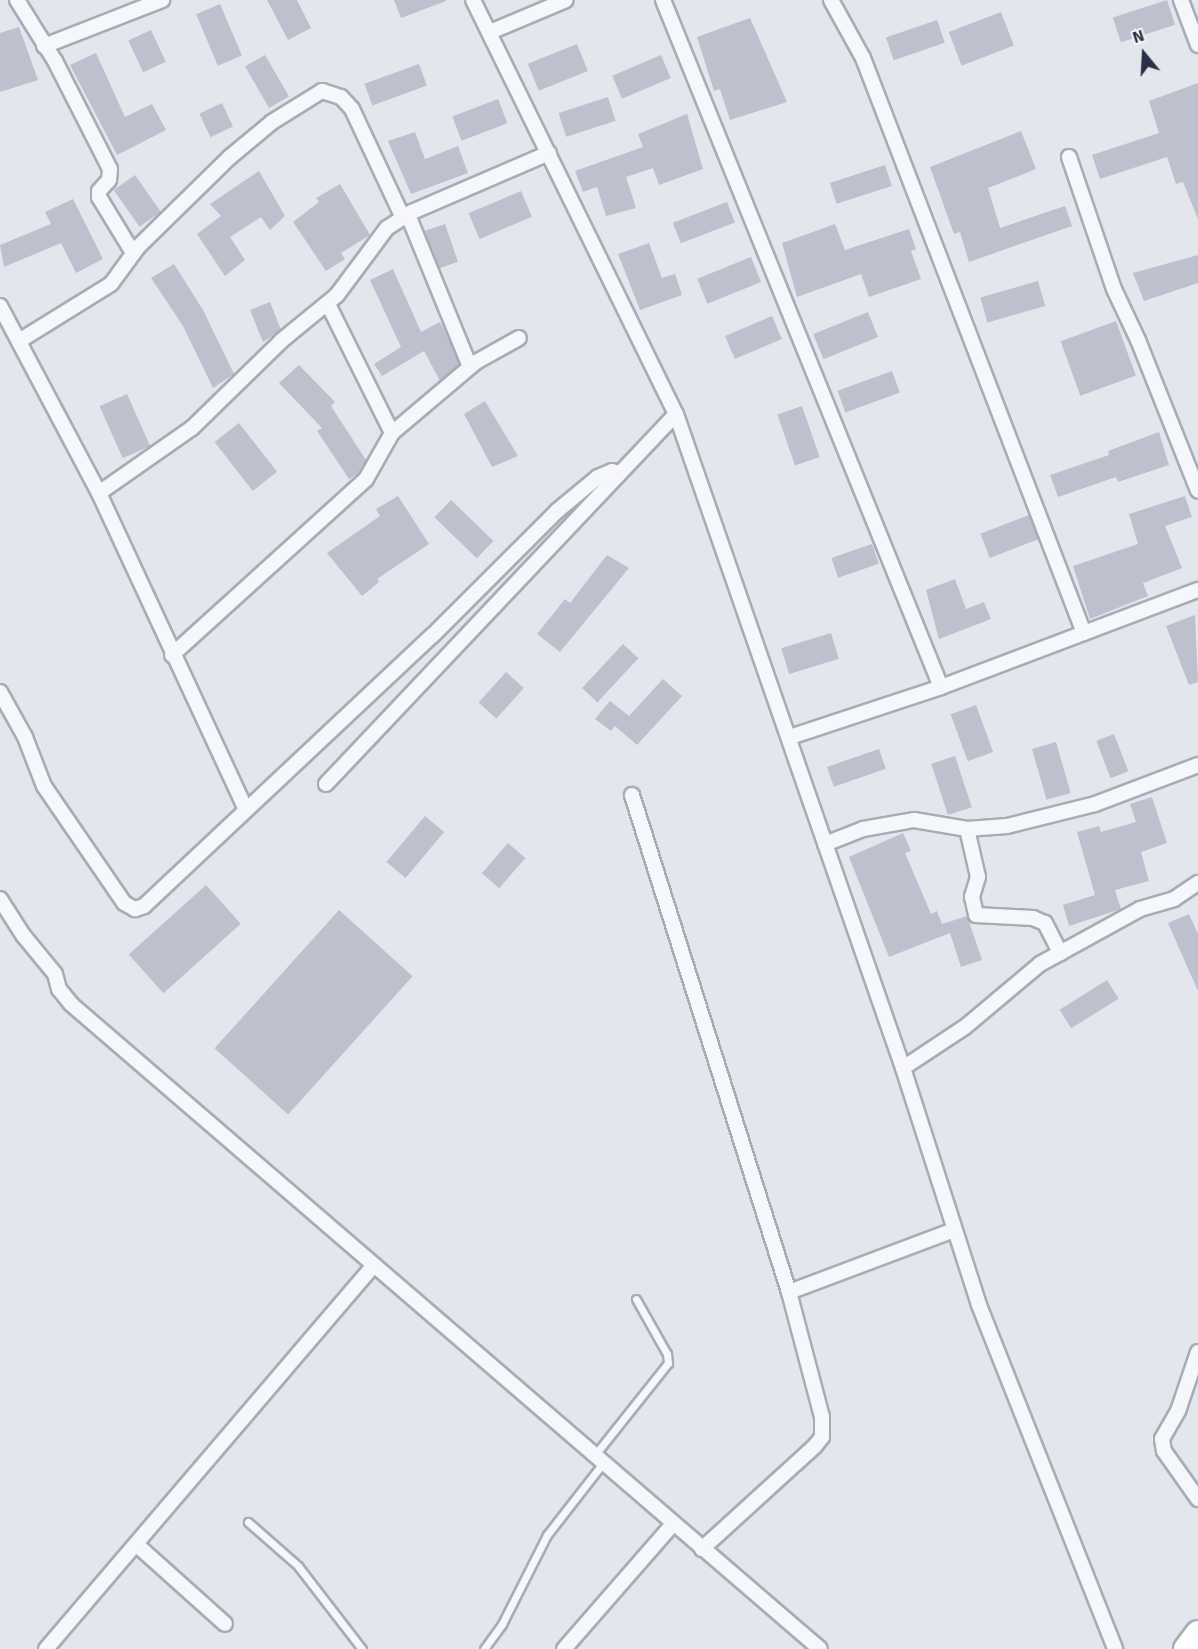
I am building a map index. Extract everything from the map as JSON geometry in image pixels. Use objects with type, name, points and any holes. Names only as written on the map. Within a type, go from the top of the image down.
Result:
[{"type":"highway","points":[[1186,1649],[1198,1633]]},
{"type":"street","points":[[18,0],[110,170],[109,180],[99,191],[99,197],[133,253]]},
{"type":"street","points":[[44,46],[162,0]]},
{"type":"street","points":[[473,0],[676,414],[903,1068],[979,1305],[1115,1649]]},
{"type":"street","points":[[490,32],[566,0]]},
{"type":"street","points":[[663,0],[941,687]]},
{"type":"street","points":[[831,0],[863,58],[1084,633]]},
{"type":"street","points":[[1181,0],[1198,45]]},
{"type":"street","points":[[19,341],[111,284],[133,253],[230,157],[272,122],[322,92],[340,97],[352,109],[406,216],[470,367]]},
{"type":"street","points":[[99,493],[192,429],[280,341],[328,304],[352,278],[387,228],[406,216],[549,153]]},
{"type":"street","points":[[1068,157],[1114,289],[1198,491]]},
{"type":"street","points":[[328,304],[392,433]]},
{"type":"street","points":[[0,306],[122,537],[172,654],[246,809]]},
{"type":"street","points":[[172,654],[366,479],[392,433],[470,367],[519,338]]},
{"type":"street","points":[[326,784],[618,472],[676,414]]},
{"type":"street","points":[[0,692],[25,737],[44,786],[129,908],[144,906],[432,636],[557,511],[598,477],[612,471],[618,472]]},
{"type":"street","points":[[790,737],[941,687],[1198,590]]},
{"type":"street","points":[[825,844],[863,829],[914,820],[967,829],[1007,826],[1095,804],[1198,765]]},
{"type":"street","points":[[632,795],[789,1292],[822,1417],[822,1437],[702,1549]]},
{"type":"street","points":[[967,829],[978,877],[972,897],[976,915],[1033,918],[1046,923],[1060,953]]},
{"type":"street","points":[[903,1068],[965,1027],[1016,980],[1140,909],[1174,899],[1198,883]]},
{"type":"street","points":[[2,906],[55,974],[59,989],[71,1004],[820,1649]]},
{"type":"street","points":[[789,1292],[954,1230]]},
{"type":"street","points":[[46,1649],[374,1265]]},
{"type":"street","points":[[1198,1352],[1178,1411],[1162,1439],[1164,1451],[1198,1499]]},
{"type":"street","points":[[564,1649],[673,1524]]},
{"type":"street","points":[[137,1545],[225,1624]]},
{"type":"lane","points":[[484,1649],[502,1624],[547,1535],[668,1364],[667,1353],[636,1299]]},
{"type":"lane","points":[[248,1522],[298,1566],[362,1649]]},
{"type":"lane","points":[[353,1640],[354,1649]]},
{"type":"building","points":[[267,0],[297,0],[311,28],[288,40]]},
{"type":"building","points":[[394,0],[446,0],[446,1],[401,18]]},
{"type":"building","points":[[1167,0],[1175,25],[1121,42],[1113,18]]},
{"type":"building","points":[[220,4],[242,56],[218,66],[196,14]]},
{"type":"building","points":[[1001,12],[1014,46],[962,66],[949,32]]},
{"type":"building","points":[[750,18],[787,102],[730,120],[720,89],[714,91],[697,37]]},
{"type":"building","points":[[937,20],[945,43],[894,60],[886,38]]},
{"type":"building","points":[[19,27],[38,80],[0,92],[0,33]]},
{"type":"building","points":[[151,30],[166,62],[143,72],[128,41]]},
{"type":"building","points":[[577,44],[588,71],[539,91],[528,64]]},
{"type":"building","points":[[96,53],[125,117],[152,104],[166,130],[117,155],[70,65]]},
{"type":"building","points":[[265,55],[289,97],[269,108],[245,66]]},
{"type":"building","points":[[661,55],[671,78],[622,99],[612,76]]},
{"type":"building","points":[[419,64],[427,86],[372,105],[364,84]]},
{"type":"building","points":[[1198,83],[1198,219],[1183,182],[1176,184],[1167,157],[1100,179],[1092,155],[1159,133],[1149,101]]},
{"type":"building","points":[[608,97],[616,121],[566,137],[559,113]]},
{"type":"building","points":[[498,99],[507,123],[462,141],[452,117]]},
{"type":"building","points":[[222,103],[233,127],[210,137],[199,114]]},
{"type":"building","points":[[687,114],[703,169],[659,185],[653,168],[626,177],[636,208],[606,216],[597,187],[583,192],[575,171],[643,147],[638,134]]},
{"type":"building","points":[[1021,131],[1036,169],[988,188],[1000,228],[1065,206],[1072,226],[969,262],[960,232],[954,234],[930,167]]},
{"type":"building","points":[[415,132],[425,159],[458,146],[468,173],[411,194],[388,141]]},
{"type":"building","points":[[885,165],[892,186],[837,204],[830,183]]},
{"type":"building","points":[[259,171],[285,216],[270,230],[261,217],[230,237],[245,260],[225,276],[197,234],[221,216],[210,204]]},
{"type":"building","points":[[135,175],[161,212],[140,227],[114,190]]},
{"type":"building","points":[[340,184],[370,235],[341,253],[345,259],[326,271],[293,222],[319,202],[316,198]]},
{"type":"building","points":[[521,191],[532,217],[479,239],[469,213]]},
{"type":"building","points":[[73,199],[103,259],[76,273],[61,243],[4,267],[0,245],[51,224],[45,212]]},
{"type":"building","points":[[727,202],[735,223],[681,243],[673,223]]},
{"type":"building","points":[[445,224],[458,262],[438,269],[425,231]]},
{"type":"building","points":[[835,224],[845,250],[909,229],[916,249],[911,251],[921,279],[869,297],[861,274],[797,297],[782,243]]},
{"type":"building","points":[[649,243],[662,278],[675,274],[682,295],[640,310],[618,254]]},
{"type":"building","points":[[1198,255],[1198,283],[1144,301],[1133,273]]},
{"type":"building","points":[[751,257],[761,282],[707,304],[697,279]]},
{"type":"building","points":[[174,264],[203,310],[234,374],[213,388],[183,326],[151,278]]},
{"type":"building","points":[[393,269],[421,332],[440,322],[448,337],[459,364],[440,381],[424,351],[382,376],[374,364],[401,347],[370,280]]},
{"type":"building","points":[[1038,281],[1045,306],[987,323],[980,298]]},
{"type":"building","points":[[270,302],[281,330],[263,342],[250,310]]},
{"type":"building","points":[[868,312],[878,337],[823,359],[813,334]]},
{"type":"building","points":[[772,316],[782,339],[735,359],[725,336]]},
{"type":"building","points":[[1116,321],[1136,376],[1080,396],[1061,341]]},
{"type":"building","points":[[299,365],[335,402],[331,406],[366,460],[359,473],[349,479],[317,431],[322,428],[279,383]]},
{"type":"building","points":[[892,371],[900,393],[845,412],[837,391]]},
{"type":"building","points":[[127,394],[150,446],[123,458],[100,406]]},
{"type":"building","points":[[485,401],[518,456],[492,467],[464,414]]},
{"type":"building","points":[[802,406],[820,457],[795,466],[777,414]]},
{"type":"building","points":[[239,423],[277,472],[253,491],[215,442]]},
{"type":"building","points":[[1159,432],[1169,465],[1118,482],[1116,477],[1058,497],[1050,475],[1109,455],[1108,451]]},
{"type":"building","points":[[398,496],[429,544],[377,579],[379,582],[362,596],[327,553],[380,516],[376,509]]},
{"type":"building","points":[[1185,496],[1192,517],[1165,526],[1182,568],[1143,583],[1148,596],[1090,619],[1073,566],[1138,544],[1129,514]]},
{"type":"building","points":[[451,500],[493,541],[477,558],[434,517]]},
{"type":"building","points":[[1029,515],[1038,539],[990,558],[980,534]]},
{"type":"building","points":[[872,544],[879,564],[838,578],[831,558]]},
{"type":"building","points":[[607,555],[629,568],[560,652],[537,634],[565,599],[570,603]]},
{"type":"building","points":[[955,579],[966,609],[984,602],[991,619],[939,639],[926,590]]},
{"type":"building","points":[[1195,615],[1198,682],[1189,685],[1166,626]]},
{"type":"building","points":[[831,633],[839,659],[789,674],[781,648]]},
{"type":"building","points":[[623,644],[638,658],[597,702],[582,688]]},
{"type":"building","points":[[506,672],[524,688],[496,719],[479,702]]},
{"type":"building","points":[[663,679],[682,696],[637,745],[615,726],[611,731],[595,719],[610,701],[629,716]]},
{"type":"building","points":[[976,705],[993,752],[968,761],[951,714]]},
{"type":"building","points":[[1114,734],[1128,771],[1111,778],[1096,741]]},
{"type":"building","points":[[1056,742],[1071,793],[1047,800],[1032,749]]},
{"type":"building","points":[[879,749],[886,769],[834,787],[827,767]]},
{"type":"building","points":[[955,756],[972,807],[948,815],[931,764]]},
{"type":"building","points":[[1152,797],[1167,843],[1141,852],[1149,881],[1115,890],[1121,909],[1069,926],[1063,905],[1095,895],[1077,832],[1099,826],[1101,832],[1136,822],[1130,804]]},
{"type":"building","points":[[425,816],[444,832],[406,878],[386,862]]},
{"type":"building","points":[[903,833],[911,851],[905,853],[931,914],[937,911],[942,924],[967,916],[982,960],[961,967],[950,933],[889,957],[849,857]]},
{"type":"building","points":[[508,843],[525,858],[499,888],[482,873]]},
{"type":"building","points":[[206,885],[241,924],[164,993],[129,955]]},
{"type":"building","points":[[339,910],[413,976],[288,1114],[215,1048]]},
{"type":"building","points":[[1189,914],[1198,934],[1198,991],[1168,923]]},
{"type":"building","points":[[1107,980],[1119,999],[1071,1028],[1060,1010]]}]
